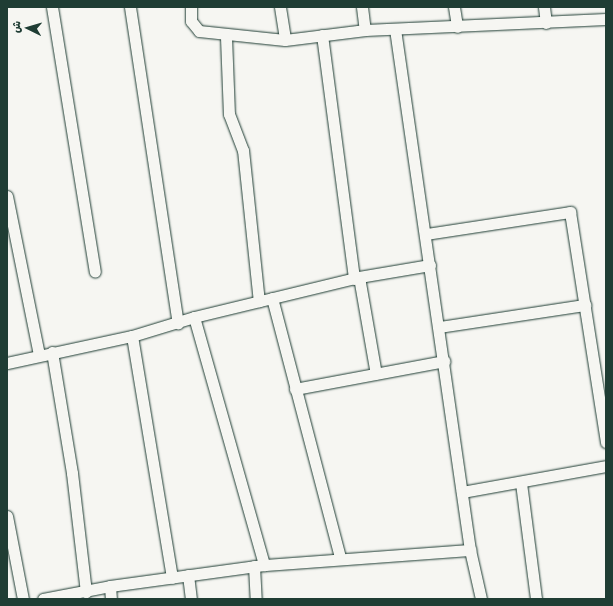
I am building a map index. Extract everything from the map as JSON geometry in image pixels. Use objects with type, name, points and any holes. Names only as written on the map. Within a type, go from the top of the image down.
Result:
[{"type":"street","points":[[52,7],[95,272]]},
{"type":"street","points":[[130,7],[178,323]]},
{"type":"street","points":[[192,7],[194,27],[226,36],[285,40],[366,30],[546,23],[606,19]]},
{"type":"street","points":[[280,7],[285,40]]},
{"type":"street","points":[[362,7],[366,30]]},
{"type":"street","points":[[454,7],[457,27]]},
{"type":"street","points":[[544,7],[546,23]]},
{"type":"street","points":[[395,29],[426,234],[470,550],[481,599]]},
{"type":"street","points":[[322,35],[356,278],[376,374]]},
{"type":"street","points":[[226,36],[229,114],[243,150],[259,301]]},
{"type":"street","points":[[7,196],[39,355]]},
{"type":"street","points":[[426,234],[570,212],[585,305],[602,391],[606,442]]},
{"type":"street","points":[[7,363],[52,352],[132,336],[194,317],[356,278],[430,265]]},
{"type":"street","points":[[272,298],[340,557]]},
{"type":"street","points":[[439,327],[585,305]]},
{"type":"street","points":[[194,317],[259,566],[256,599]]},
{"type":"street","points":[[132,336],[172,578]]},
{"type":"street","points":[[52,352],[86,592]]},
{"type":"street","points":[[296,389],[444,361]]},
{"type":"street","points":[[462,492],[521,483],[606,466]]},
{"type":"street","points":[[521,483],[536,599]]},
{"type":"street","points":[[7,516],[23,599]]},
{"type":"street","points":[[43,599],[86,592],[110,586],[259,566],[340,557],[470,550]]},
{"type":"street","points":[[188,575],[191,599]]},
{"type":"street","points":[[110,586],[111,599]]}]
